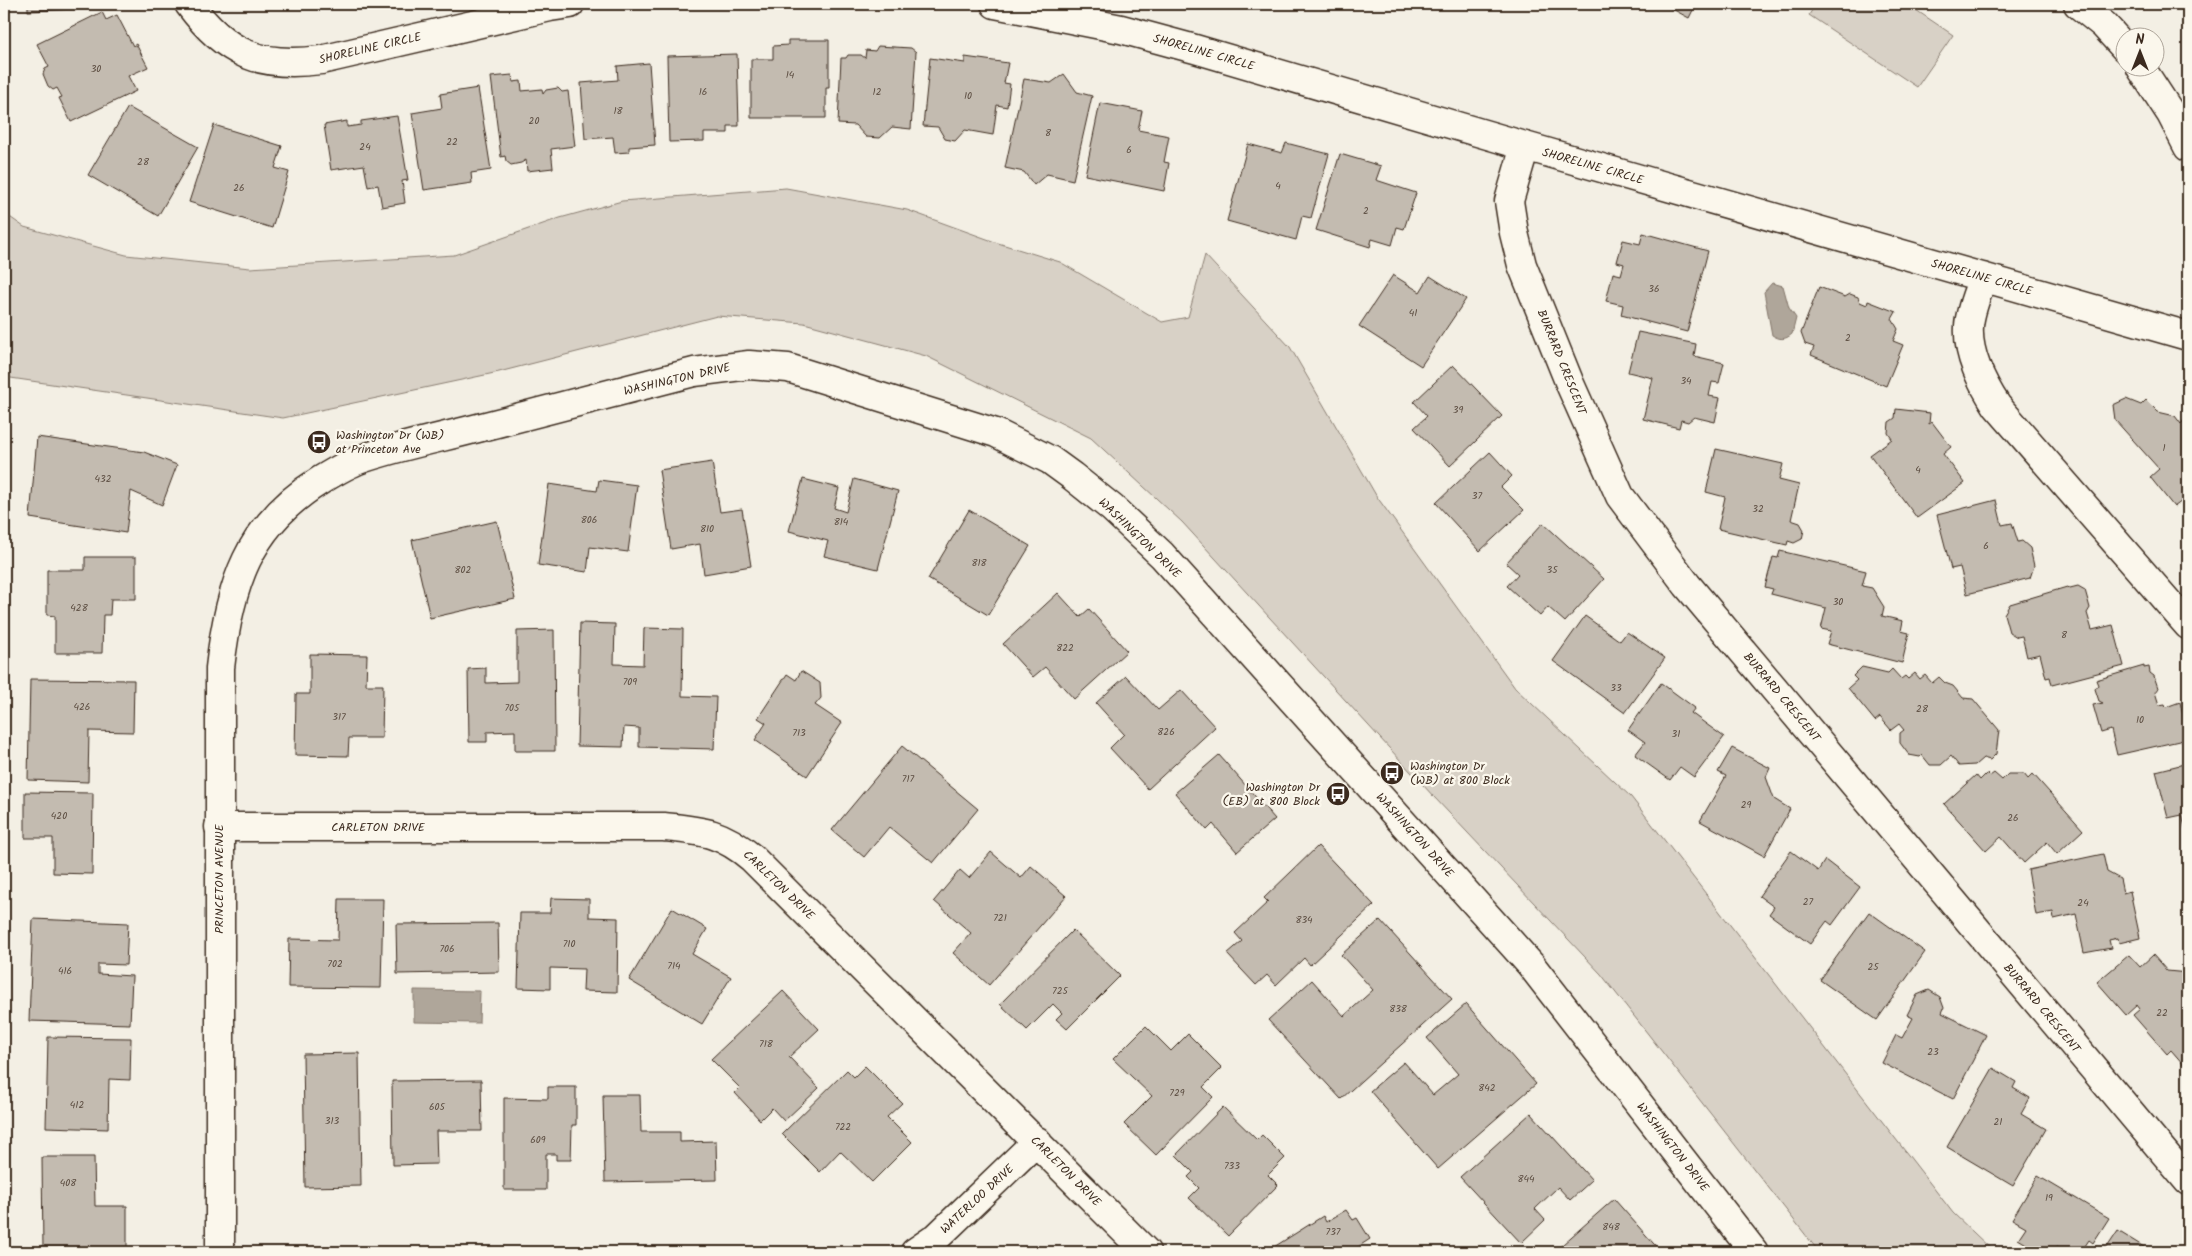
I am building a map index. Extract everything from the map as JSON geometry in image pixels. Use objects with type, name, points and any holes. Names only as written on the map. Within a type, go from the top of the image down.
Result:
[{"type":"street","name":"SHORELINE CIRCLE","points":[[189,4],[215,35],[230,47],[247,55],[266,60],[286,62],[322,60],[540,9],[570,4]]},
{"type":"street","name":"SHORELINE CIRCLE","points":[[995,4],[1121,28],[1524,146],[2188,336]]},
{"type":"street","points":[[2078,4],[2104,25],[2114,36]]},
{"type":"street","points":[[2148,78],[2171,114],[2188,147]]},
{"type":"street","name":"BURRARD CRESCENT","points":[[1524,146],[1509,201],[1514,234],[1522,264],[1570,384],[1620,496],[1687,585],[2188,1181]]},
{"type":"street","points":[[1983,277],[1968,328],[1970,350],[1985,388],[1997,406],[2188,625]]},
{"type":"street","name":"WASHINGTON DRIVE","points":[[274,519],[291,501],[306,490],[361,459],[694,372],[728,366],[749,364],[788,368],[926,410],[996,433],[1021,444],[1050,460],[1072,476],[1112,508],[1162,555],[1531,965],[1754,1252]]},
{"type":"street","name":"PRINCETON AVENUE","points":[[220,1252],[220,668],[224,634],[232,596],[240,571],[257,540],[274,519]]},
{"type":"street","name":"CARLETON DRIVE","points":[[219,827],[664,827],[714,834],[737,846],[752,858],[1146,1252]]},
{"type":"street","name":"WATERLOO DRIVE","points":[[915,1252],[937,1237],[1037,1142]]},
{"type":"shaded area","points":[[1816,4],[1907,4],[1953,35],[1917,87],[1809,15]]},
{"type":"shaded area","points":[[786,188],[907,210],[998,243],[1060,262],[1162,322],[1188,317],[1205,255],[1290,347],[1377,497],[1515,688],[1631,797],[1953,1213],[1994,1252],[1819,1252],[1601,974],[1434,797],[1182,522],[1091,438],[926,356],[804,323],[717,316],[499,372],[283,418],[4,377],[4,213],[24,227],[126,255],[250,268],[454,255],[560,218],[622,201]]},
{"type":"shaded area","points":[[1772,283],[1783,286],[1789,308],[1796,318],[1792,334],[1785,338],[1778,338],[1772,335],[1764,292]]},
{"type":"shaded area","points":[[414,990],[480,991],[479,1023],[414,1022]]},
{"type":"building","points":[[28,4],[84,4],[79,9],[28,11]]},
{"type":"building","points":[[1663,4],[1696,4],[1689,18]]},
{"type":"building","points":[[102,12],[106,20],[117,15],[133,46],[136,44],[148,67],[128,76],[136,91],[71,122],[59,98],[62,97],[57,88],[53,90],[48,86],[43,74],[45,69],[49,67],[37,44]]},
{"type":"building","points":[[788,40],[829,40],[829,88],[826,88],[826,118],[751,118],[751,59],[773,59],[773,46],[788,45]]},
{"type":"building","points":[[878,46],[911,48],[916,52],[911,129],[892,127],[880,138],[866,137],[855,125],[838,124],[841,58],[846,58],[848,55],[861,55],[865,58],[866,50],[875,51]]},
{"type":"building","points":[[737,54],[739,126],[728,126],[728,133],[704,133],[704,141],[669,142],[667,56]]},
{"type":"building","points":[[965,57],[1008,63],[1004,83],[1010,84],[1007,107],[997,105],[993,135],[965,130],[955,141],[945,139],[938,127],[923,126],[930,58],[965,63]]},
{"type":"building","points":[[649,63],[655,145],[629,147],[629,152],[615,153],[613,137],[585,139],[581,83],[618,80],[617,66]]},
{"type":"building","points":[[1064,74],[1077,92],[1092,96],[1073,180],[1047,174],[1034,185],[1024,172],[1005,168],[1024,79],[1051,83]]},
{"type":"building","points":[[512,75],[513,82],[521,81],[522,91],[542,89],[543,94],[546,90],[558,88],[562,92],[568,91],[575,146],[551,149],[553,168],[527,171],[526,160],[511,165],[506,161],[505,156],[501,157],[491,77]]},
{"type":"building","points":[[478,88],[491,170],[471,173],[472,183],[424,190],[412,113],[442,108],[440,94]]},
{"type":"building","points":[[1100,103],[1142,111],[1138,130],[1169,136],[1164,162],[1169,163],[1164,191],[1085,175]]},
{"type":"building","points":[[128,107],[198,147],[158,216],[88,175]]},
{"type":"building","points":[[397,116],[408,180],[402,181],[405,203],[382,207],[378,185],[368,187],[364,165],[331,170],[324,125],[347,121],[347,127],[361,125],[361,121]]},
{"type":"building","points":[[214,125],[282,146],[275,168],[289,172],[272,228],[189,202]]},
{"type":"building","points":[[1286,143],[1329,154],[1311,218],[1302,216],[1296,240],[1227,221],[1248,144],[1282,153]]},
{"type":"building","points":[[1340,154],[1381,166],[1376,180],[1416,193],[1404,229],[1397,227],[1392,245],[1372,239],[1370,247],[1316,230]]},
{"type":"building","points":[[1643,233],[1708,251],[1687,332],[1621,315],[1623,305],[1606,301],[1613,273],[1621,275],[1624,264],[1617,262],[1623,240],[1640,244]]},
{"type":"building","points":[[1393,275],[1420,292],[1430,276],[1466,299],[1421,366],[1359,326]]},
{"type":"building","points":[[1819,287],[1845,297],[1850,294],[1858,297],[1860,302],[1867,305],[1868,301],[1896,312],[1892,319],[1898,329],[1893,341],[1903,345],[1886,386],[1811,355],[1814,347],[1805,344],[1801,333]]},
{"type":"building","points":[[1638,332],[1696,344],[1694,356],[1724,363],[1719,383],[1712,382],[1709,396],[1720,398],[1715,422],[1694,417],[1688,422],[1681,420],[1679,428],[1643,419],[1653,378],[1628,372]]},
{"type":"building","points":[[1453,365],[1502,416],[1450,466],[1414,428],[1427,416],[1414,402]]},
{"type":"building","points":[[2126,399],[2141,405],[2146,400],[2158,412],[2175,416],[2181,424],[2184,420],[2188,424],[2188,502],[2182,501],[2174,507],[2150,477],[2159,469],[2115,420],[2113,405]]},
{"type":"building","points":[[1896,409],[1930,413],[1929,424],[1932,422],[1951,447],[1943,454],[1965,483],[1917,518],[1870,455],[1892,439],[1888,433],[1889,422],[1895,418]]},
{"type":"building","points":[[37,437],[144,452],[177,465],[162,505],[131,491],[126,533],[30,518]]},
{"type":"building","points":[[1716,449],[1783,464],[1779,480],[1799,485],[1791,520],[1800,523],[1804,530],[1802,539],[1794,543],[1788,541],[1787,545],[1718,529],[1725,497],[1706,492]]},
{"type":"building","points":[[1490,452],[1512,476],[1501,487],[1524,510],[1480,551],[1436,503]]},
{"type":"building","points":[[712,462],[720,512],[742,509],[751,566],[704,574],[700,544],[671,549],[659,470]]},
{"type":"building","points":[[803,479],[839,488],[834,508],[846,512],[854,479],[898,491],[878,569],[824,556],[828,541],[789,531]]},
{"type":"building","points":[[599,480],[637,485],[628,552],[590,547],[587,572],[538,565],[549,484],[597,491]]},
{"type":"building","points":[[1996,500],[2002,525],[2012,523],[2018,542],[2022,541],[2030,548],[2034,566],[2030,578],[1967,594],[1960,567],[1951,569],[1937,515]]},
{"type":"building","points":[[969,510],[1030,546],[988,615],[928,579]]},
{"type":"building","points":[[497,521],[515,599],[430,618],[412,540]]},
{"type":"building","points":[[1543,523],[1604,579],[1565,622],[1548,607],[1540,616],[1507,586],[1518,574],[1506,563]]},
{"type":"building","points":[[1780,551],[1866,571],[1862,586],[1872,588],[1884,607],[1882,616],[1903,621],[1901,631],[1909,633],[1902,663],[1827,644],[1831,631],[1821,629],[1826,608],[1771,594],[1773,589],[1765,587],[1773,557],[1778,558]]},
{"type":"building","points":[[85,557],[136,557],[136,599],[111,599],[110,615],[103,615],[102,653],[55,653],[55,616],[47,615],[47,570],[85,570]]},
{"type":"building","points":[[2078,586],[2085,590],[2090,608],[2087,613],[2092,630],[2113,625],[2124,666],[2052,685],[2050,677],[2046,678],[2040,654],[2027,657],[2022,636],[2017,637],[2009,632],[2004,614],[2010,604],[2067,587]]},
{"type":"building","points":[[1058,593],[1080,617],[1089,609],[1127,651],[1074,699],[1045,667],[1033,677],[1003,644]]},
{"type":"building","points":[[1585,616],[1620,641],[1627,632],[1665,658],[1625,713],[1553,661]]},
{"type":"building","points":[[580,623],[615,624],[614,664],[643,665],[644,628],[683,629],[682,696],[716,697],[714,749],[639,747],[639,728],[624,727],[623,747],[577,746]]},
{"type":"building","points":[[554,630],[555,751],[515,751],[515,731],[487,732],[487,742],[469,742],[468,669],[486,668],[486,683],[517,682],[517,631]]},
{"type":"building","points":[[310,654],[367,655],[366,685],[383,685],[382,738],[349,738],[348,756],[295,755],[296,694],[310,694]]},
{"type":"building","points":[[2144,666],[2144,668],[2149,667],[2150,673],[2154,676],[2158,688],[2155,692],[2159,705],[2165,704],[2166,707],[2180,702],[2188,739],[2117,755],[2111,730],[2101,733],[2093,705],[2103,703],[2099,701],[2095,689],[2098,685],[2096,680]]},
{"type":"building","points":[[1862,667],[1888,673],[1892,669],[1901,679],[1905,676],[1908,679],[1915,673],[1920,679],[1925,675],[1932,683],[1939,677],[1945,683],[1953,686],[1963,698],[1973,699],[1999,730],[1996,754],[1990,760],[1983,758],[1975,765],[1959,766],[1951,756],[1941,765],[1930,765],[1922,755],[1920,757],[1909,755],[1900,743],[1900,733],[1904,730],[1899,724],[1891,730],[1880,717],[1875,721],[1848,688],[1857,680],[1853,676]]},
{"type":"building","points":[[801,671],[820,683],[821,698],[815,705],[842,723],[807,776],[755,740],[766,723],[758,718],[787,674],[796,680]]},
{"type":"building","points":[[1126,676],[1158,710],[1181,690],[1215,727],[1148,789],[1110,748],[1124,734],[1096,703]]},
{"type":"building","points":[[30,679],[134,680],[133,732],[89,731],[88,782],[28,780]]},
{"type":"building","points":[[1661,683],[1695,708],[1691,713],[1724,737],[1694,777],[1680,767],[1670,780],[1635,755],[1645,742],[1628,730]]},
{"type":"building","points":[[902,746],[978,809],[933,863],[889,827],[864,857],[832,830]]},
{"type":"building","points":[[1732,748],[1770,768],[1766,777],[1774,799],[1790,809],[1764,856],[1700,821],[1726,776],[1718,772]]},
{"type":"building","points":[[1219,755],[1275,819],[1237,852],[1213,824],[1207,830],[1175,793]]},
{"type":"building","points":[[2188,763],[2188,840],[2182,815],[2168,818],[2156,771]]},
{"type":"building","points":[[1987,773],[1990,776],[1994,773],[2002,780],[2008,774],[2024,774],[2028,779],[2033,774],[2083,830],[2057,854],[2047,842],[2024,863],[2001,837],[1986,851],[1944,804],[1976,775],[1980,780]]},
{"type":"building","points":[[25,792],[93,793],[92,874],[53,873],[53,838],[25,838]]},
{"type":"building","points":[[1318,846],[1374,905],[1310,965],[1304,958],[1276,985],[1267,975],[1256,985],[1227,954],[1242,941],[1235,933],[1268,902],[1264,898]]},
{"type":"building","points":[[1791,851],[1818,871],[1825,860],[1860,887],[1832,925],[1827,921],[1810,944],[1769,914],[1774,907],[1759,896]]},
{"type":"building","points":[[991,852],[1021,878],[1031,866],[1066,896],[989,985],[953,953],[971,933],[934,901],[960,870],[969,878]]},
{"type":"building","points":[[2103,854],[2107,872],[2120,879],[2123,893],[2130,891],[2140,938],[2119,943],[2118,938],[2109,940],[2111,948],[2084,953],[2076,914],[2054,919],[2053,912],[2036,915],[2028,870]]},
{"type":"building","points":[[551,898],[589,899],[589,917],[618,918],[617,992],[583,991],[584,969],[550,968],[550,989],[518,988],[520,913],[550,913]]},
{"type":"building","points":[[339,899],[383,899],[381,988],[288,987],[289,939],[338,940]]},
{"type":"building","points":[[672,908],[707,929],[692,954],[731,977],[702,1024],[629,980]]},
{"type":"building","points":[[1869,912],[1925,952],[1877,1020],[1820,980]]},
{"type":"building","points":[[33,919],[128,923],[126,965],[98,964],[98,974],[132,976],[130,1024],[29,1021]]},
{"type":"building","points":[[1380,920],[1452,999],[1341,1099],[1268,1020],[1312,980],[1344,1016],[1373,990],[1341,955]]},
{"type":"building","points":[[498,923],[499,972],[397,974],[396,924]]},
{"type":"building","points":[[1073,930],[1120,976],[1067,1029],[1056,1019],[1062,1013],[1053,1004],[1027,1030],[1000,1004]]},
{"type":"building","points":[[2129,955],[2140,967],[2153,955],[2167,971],[2188,973],[2188,1062],[2184,1065],[2171,1050],[2167,1054],[2133,1015],[2140,1009],[2137,1005],[2126,1015],[2097,982]]},
{"type":"building","points":[[1929,990],[1940,997],[1944,1008],[1942,1013],[1986,1035],[1953,1099],[1882,1063],[1896,1035],[1902,1038],[1913,1018],[1907,1015],[1917,995]]},
{"type":"building","points":[[783,991],[819,1029],[789,1057],[819,1088],[784,1121],[772,1108],[760,1120],[735,1093],[740,1088],[711,1059]]},
{"type":"building","points":[[1466,1004],[1536,1084],[1438,1169],[1370,1091],[1404,1062],[1433,1095],[1458,1074],[1427,1038]]},
{"type":"building","points":[[1146,1026],[1171,1051],[1188,1034],[1222,1068],[1203,1087],[1213,1097],[1156,1155],[1124,1124],[1152,1096],[1113,1059]]},
{"type":"building","points":[[48,1037],[131,1038],[130,1080],[109,1079],[108,1129],[46,1127]]},
{"type":"building","points":[[359,1053],[361,1186],[305,1187],[303,1054]]},
{"type":"building","points":[[865,1066],[902,1103],[887,1117],[912,1142],[872,1182],[840,1151],[820,1172],[782,1134],[847,1070],[854,1077]]},
{"type":"building","points":[[1993,1068],[2016,1082],[2013,1088],[2030,1098],[2021,1114],[2046,1129],[2013,1186],[1947,1147]]},
{"type":"building","points":[[481,1080],[482,1131],[436,1131],[437,1164],[393,1165],[392,1081]]},
{"type":"building","points":[[548,1087],[576,1087],[576,1125],[572,1125],[571,1160],[556,1160],[556,1154],[546,1154],[546,1190],[504,1190],[504,1098],[548,1099]]},
{"type":"building","points":[[603,1095],[640,1095],[641,1132],[680,1132],[680,1142],[716,1141],[717,1180],[605,1182]]},
{"type":"building","points":[[1223,1107],[1257,1140],[1262,1135],[1285,1158],[1268,1175],[1278,1185],[1228,1236],[1189,1198],[1199,1188],[1188,1177],[1193,1172],[1176,1155]]},
{"type":"building","points":[[1531,1113],[1592,1180],[1570,1200],[1558,1187],[1535,1209],[1545,1220],[1521,1243],[1460,1177]]},
{"type":"building","points":[[42,1157],[94,1157],[95,1206],[127,1206],[127,1251],[43,1251]]},
{"type":"building","points":[[2038,1176],[2109,1218],[2093,1243],[2089,1240],[2081,1252],[2067,1252],[2057,1246],[2054,1252],[2040,1252],[2018,1239],[2026,1227],[2012,1219]]},
{"type":"building","points":[[1614,1199],[1661,1252],[1554,1252]]},
{"type":"building","points":[[1346,1210],[1353,1220],[1357,1218],[1370,1239],[1350,1252],[1266,1252],[1323,1216],[1326,1222]]},
{"type":"building","points":[[2118,1231],[2152,1252],[2104,1252]]},
{"type":"place","name":"Washington Dr (WB) at Princeton Ave","points":[[319,442]]},
{"type":"place","name":"Washington Dr (WB) at 800 Block","points":[[1392,773]]},
{"type":"place","name":"Washington Dr (EB) at 800 Block","points":[[1338,794]]}]
